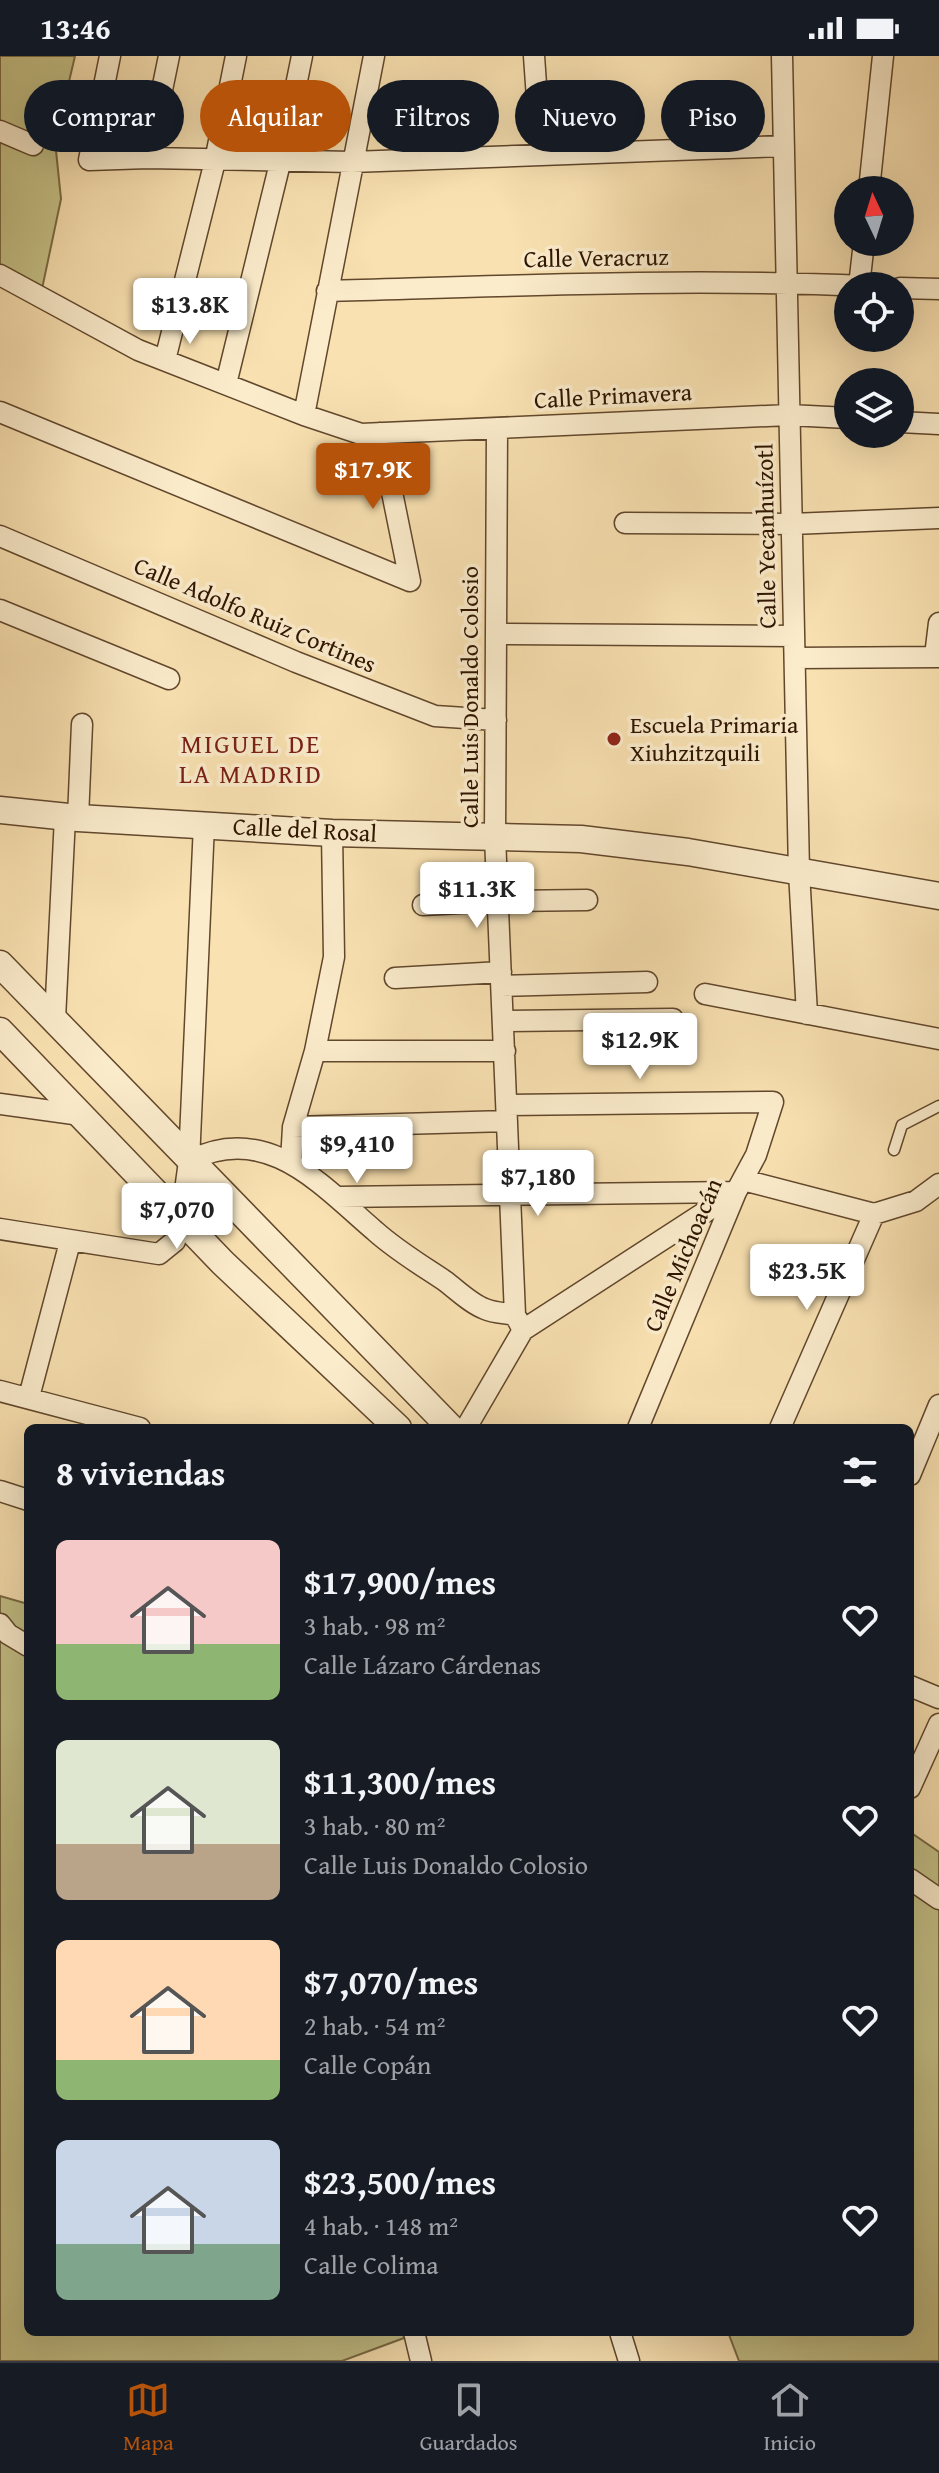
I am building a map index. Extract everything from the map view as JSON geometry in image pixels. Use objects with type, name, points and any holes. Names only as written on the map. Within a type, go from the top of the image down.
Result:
[{"type":"street","points":[[110,56],[89,160],[281,159],[352,162],[784,146]]},
{"type":"street","points":[[148,158],[169,56]]},
{"type":"street","points":[[165,360],[215,161],[236,56]]},
{"type":"street","points":[[226,384],[281,159],[302,56]]},
{"type":"street","points":[[304,415],[374,56]]},
{"type":"street","points":[[534,56],[541,155]]},
{"type":"street","name":"Calle Yecanhuízotl","points":[[782,56],[799,872],[807,1014]]},
{"type":"street","points":[[870,176],[883,56]]},
{"type":"street","points":[[0,131],[24,141]]},
{"type":"street","name":"Calle Primavera","points":[[0,275],[138,350],[361,434],[789,415],[834,417]]},
{"type":"street","name":"Calle Veracruz","points":[[327,291],[575,284],[786,282],[834,285]]},
{"type":"street","points":[[914,288],[939,289]]},
{"type":"street","points":[[0,412],[410,581],[380,433]]},
{"type":"street","points":[[914,423],[939,424]]},
{"type":"street","name":"Calle Luis Donaldo Colosio","points":[[497,428],[495,837],[509,1197],[519,1322]]},
{"type":"street","points":[[625,523],[792,524],[939,518]]},
{"type":"street","name":"Calle Adolfo Ruiz Cortines","points":[[0,536],[296,662],[435,716],[496,720]]},
{"type":"street","points":[[0,610],[169,679]]},
{"type":"street","points":[[795,658],[937,656],[939,623]]},
{"type":"street","points":[[496,634],[794,636]]},
{"type":"street","points":[[55,1019],[82,724]]},
{"type":"street","name":"Calle del Rosal","points":[[0,810],[71,818],[332,833],[581,839],[688,852],[939,896]]},
{"type":"street","points":[[0,1229],[159,1254],[175,1241],[189,1161],[204,824]]},
{"type":"street","points":[[291,1161],[293,1127],[315,1051],[334,957],[332,833]]},
{"type":"street","points":[[423,905],[587,900]]},
{"type":"street","points":[[0,964],[447,1424]]},
{"type":"street","points":[[395,978],[647,982]]},
{"type":"street","points":[[705,994],[939,1039]]},
{"type":"street","points":[[504,1021],[673,1019]]},
{"type":"street","points":[[0,1031],[223,1263],[337,1367],[394,1424]]},
{"type":"street","points":[[315,1051],[505,1051]]},
{"type":"street","name":"Calle Michoacán","points":[[507,1113],[773,1102],[756,1155],[640,1424]]},
{"type":"street","points":[[0,1104],[81,1115]]},
{"type":"street","points":[[293,1127],[507,1113]]},
{"type":"street","points":[[189,1161],[227,1148],[259,1152],[291,1161],[338,1197],[377,1233],[483,1309],[519,1322]]},
{"type":"street","points":[[338,1197],[509,1197],[740,1186],[874,1214],[916,1201],[939,1183]]},
{"type":"street","points":[[468,1424],[519,1322],[740,1186]]},
{"type":"street","points":[[782,1424],[874,1214]]},
{"type":"street","points":[[29,1397],[70,1242]]},
{"type":"street","points":[[0,1391],[126,1424]]},
{"type":"street","points":[[914,1465],[939,1405]]},
{"type":"street","points":[[0,1491],[24,1499]]},
{"type":"street","points":[[0,1624],[8,1634],[24,1644]]},
{"type":"street","points":[[914,1688],[939,1698]]},
{"type":"street","points":[[914,1779],[939,1724]]},
{"type":"street","points":[[914,1882],[939,1899]]},
{"type":"street","points":[[415,2336],[421,2361]]},
{"type":"street","points":[[620,2336],[623,2359]]},
{"type":"lane","points":[[894,1150],[902,1125],[939,1106]]},
{"type":"shaded area","points":[[0,56],[75,56],[69,80],[24,80],[24,152],[56,152],[61,199],[42,289],[0,267]]},
{"type":"shaded area","points":[[0,1596],[24,1603],[24,2336],[404,2338],[342,2361],[0,2361]]},
{"type":"shaded area","points":[[914,1835],[939,1852],[939,2361],[739,2361],[730,2336],[914,2336]]},
{"type":"place","name":"Escuela Primaria Xiuhzitzquili","points":[[614,739]]},
{"type":"district","name":"MIGUEL DE LA MADRID","points":[[251,759]]}]
